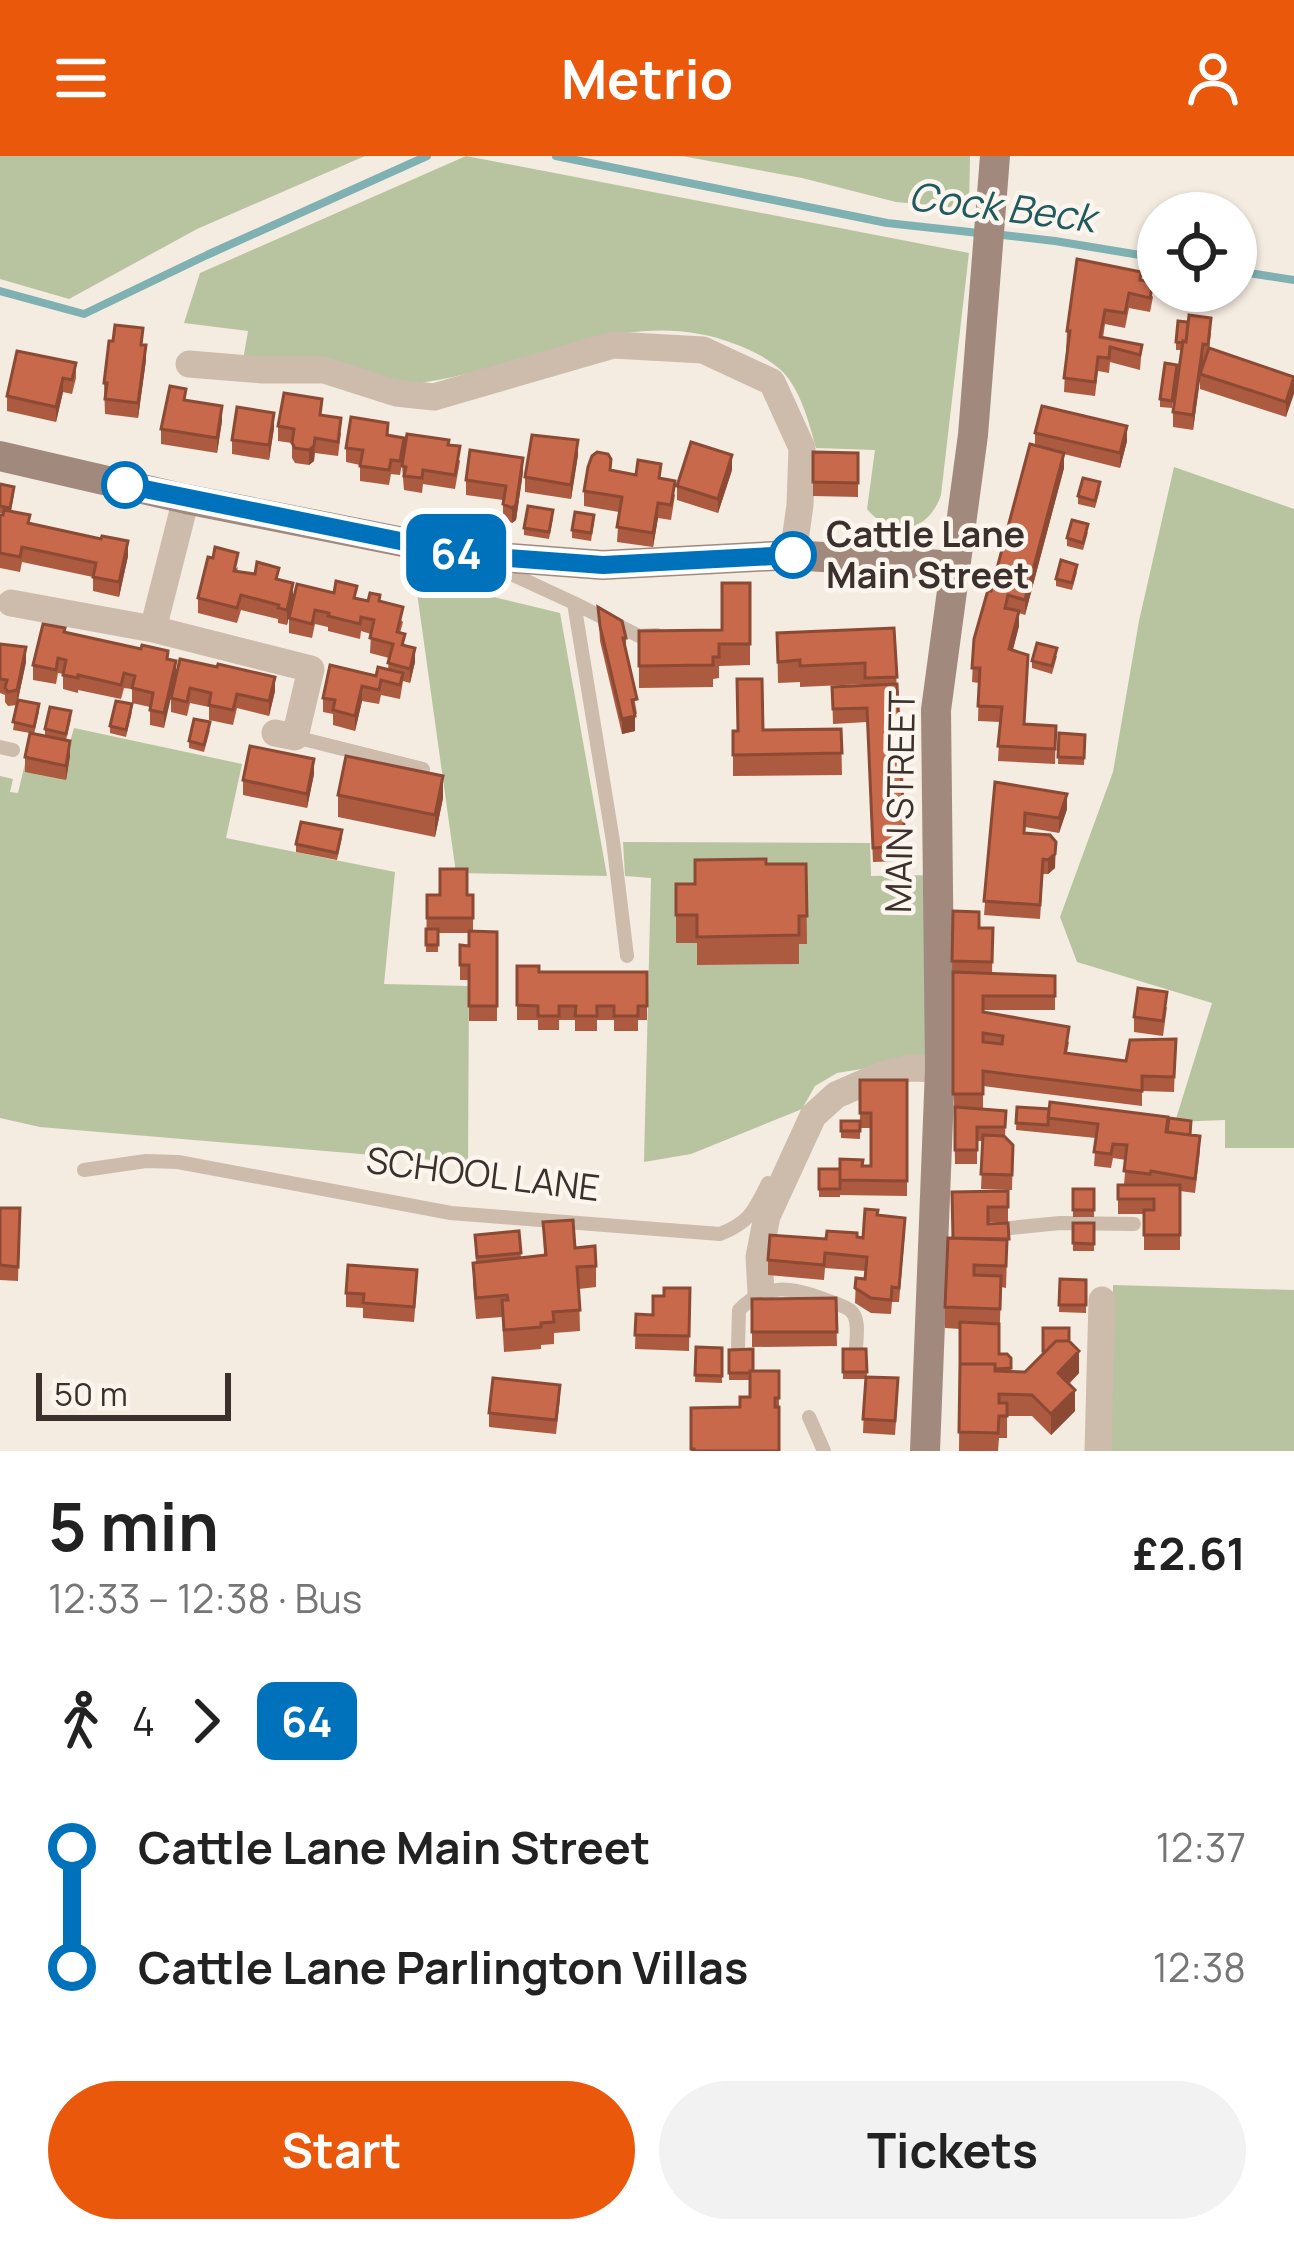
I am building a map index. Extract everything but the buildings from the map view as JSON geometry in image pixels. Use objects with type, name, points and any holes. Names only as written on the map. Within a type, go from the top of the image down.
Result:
[{"type":"street","name":"MAIN STREET","points":[[925,1451],[944,1232],[936,710],[973,434],[995,163]]},
{"type":"street","points":[[189,364],[324,370],[396,393],[434,397],[613,345],[704,350],[772,382],[802,448],[793,555]]},
{"type":"street","points":[[0,456],[186,499],[469,555],[603,565],[793,555],[955,566]]},
{"type":"street","points":[[154,629],[186,499]]},
{"type":"street","points":[[11,603],[154,629],[311,669],[285,735]]},
{"type":"street","name":"SCHOOL LANE","points":[[813,1115],[836,1095],[882,1075],[910,1068],[940,1069]]},
{"type":"street","points":[[761,1292],[759,1258],[767,1216],[813,1115]]},
{"type":"street","points":[[1099,1451],[1102,1300]]},
{"type":"lane","points":[[469,555],[639,636],[676,634]]},
{"type":"lane","points":[[574,603],[627,956]]},
{"type":"lane","points":[[285,735],[423,769]]},
{"type":"lane","name":"SCHOOL LANE","points":[[84,1170],[146,1161],[178,1162],[451,1213],[720,1234],[753,1214],[796,1127],[813,1115]]},
{"type":"lane","points":[[988,1231],[1060,1223],[1134,1224]]},
{"type":"lane","points":[[738,1347],[739,1310],[761,1292],[789,1288],[849,1309],[856,1320],[856,1350]]},
{"type":"lane","points":[[809,1417],[824,1451]]},
{"type":"green space","points":[[0,156],[365,156],[197,229],[69,299],[0,279]]},
{"type":"green space","points":[[466,156],[969,253],[941,495],[935,508],[909,528],[877,519],[867,509],[875,450],[816,448],[800,398],[783,372],[747,349],[695,333],[616,334],[419,383],[243,360],[248,331],[184,323],[200,273]]},
{"type":"green space","points":[[682,156],[970,156],[969,209],[896,202],[802,178]]},
{"type":"green space","points":[[1174,467],[1294,509],[1294,1148],[1225,1148],[1225,1120],[1175,1122],[1212,1003],[1077,962],[1060,917],[1113,772],[1139,621]]},
{"type":"green space","points":[[415,578],[560,613],[607,876],[456,873]]},
{"type":"green space","points":[[74,728],[242,764],[226,838],[395,872],[384,984],[469,986],[468,1163],[40,1127],[0,1118],[0,776],[13,779],[10,792],[18,793],[32,734],[70,742]]},
{"type":"green space","points":[[623,842],[870,843],[871,876],[936,875],[940,1069],[868,1068],[837,1073],[815,1086],[802,1109],[691,1154],[644,1162],[651,878],[625,876]]},
{"type":"green space","points":[[1113,1285],[1294,1290],[1294,1451],[1111,1451]]},
{"type":"waterway","name":"Cock Beck","points":[[0,291],[84,314],[427,156]]},
{"type":"waterway","name":"Cock Beck","points":[[556,156],[887,223],[979,233]]},
{"type":"waterway","name":"Cock Beck","points":[[994,234],[1137,255]]},
{"type":"waterway","name":"Cock Beck","points":[[1257,274],[1294,280]]},
{"type":"bus line","name":"64","points":[[125,485],[469,555],[603,565],[793,555]]},
{"type":"place","name":"Cattle Lane Main Street","points":[[793,555]]}]
